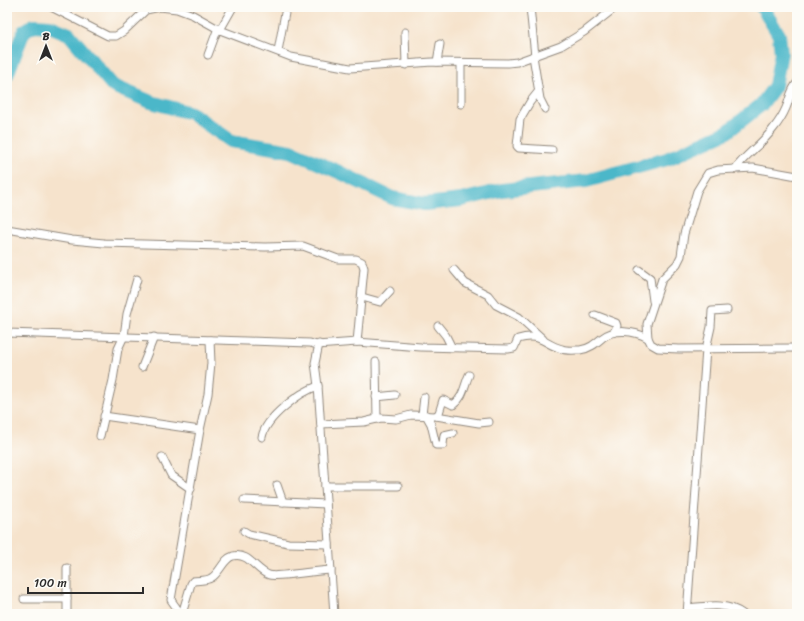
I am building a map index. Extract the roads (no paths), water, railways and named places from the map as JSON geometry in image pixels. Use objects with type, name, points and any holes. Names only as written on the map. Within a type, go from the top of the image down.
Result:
[{"type":"street","points":[[51,7],[108,36],[116,36],[124,31],[146,10],[160,7],[177,9],[193,15],[219,29],[297,58],[350,68],[437,62],[517,62],[571,41],[616,7]]},
{"type":"street","points":[[208,55],[219,29],[233,7]]},
{"type":"street","points":[[530,7],[538,92],[545,109]]},
{"type":"street","points":[[278,51],[285,13]]},
{"type":"street","points":[[405,32],[406,65]]},
{"type":"street","points":[[437,62],[440,44]]},
{"type":"street","points":[[461,63],[461,104]]},
{"type":"street","points":[[735,169],[749,152],[761,143],[774,129],[786,110],[790,94],[797,83]]},
{"type":"street","points":[[538,92],[520,119],[517,146],[518,148],[552,150]]},
{"type":"street","points":[[797,176],[753,168],[718,170],[708,173],[700,185],[684,234],[681,256],[677,264],[662,279],[653,303],[650,319],[647,324],[648,338],[651,344],[658,348],[797,348]]},
{"type":"street","points":[[7,229],[72,240],[104,243],[272,247],[303,246],[338,259],[356,259],[362,262],[364,268],[357,342]]},
{"type":"street","points":[[454,270],[464,283],[488,295],[496,305],[519,317],[543,339],[561,349],[582,350],[594,345],[602,338],[614,332],[626,332],[648,338]]},
{"type":"street","points":[[639,270],[650,278],[653,303]]},
{"type":"street","points":[[100,436],[113,380],[118,349],[124,336],[127,314],[137,279]]},
{"type":"street","points":[[362,297],[380,302],[390,291]]},
{"type":"street","points":[[727,310],[712,311],[711,328],[706,349],[688,611],[726,606],[734,608],[743,614]]},
{"type":"street","points":[[595,314],[616,323],[617,326],[614,332]]},
{"type":"street","points":[[438,326],[446,336],[452,348]]},
{"type":"street","points":[[7,333],[319,344],[357,342],[421,348],[508,349],[514,348],[518,339],[524,337],[543,339]]},
{"type":"street","points":[[142,368],[154,337]]},
{"type":"street","points":[[181,614],[171,600],[174,572],[209,388],[210,340]]},
{"type":"street","points":[[319,344],[315,362],[321,424],[334,614]]},
{"type":"street","points":[[376,362],[377,419]]},
{"type":"street","points":[[436,416],[439,414],[443,400],[453,405],[460,398],[470,375]]},
{"type":"street","points":[[262,436],[265,426],[275,414],[308,390],[318,386]]},
{"type":"street","points":[[376,397],[395,395]]},
{"type":"street","points":[[424,397],[424,415],[431,424],[436,445],[443,445],[444,435],[453,434]]},
{"type":"street","points":[[321,424],[364,422],[377,419],[424,415],[464,422],[489,422]]},
{"type":"street","points":[[104,416],[200,430]]},
{"type":"street","points":[[162,457],[171,475],[191,488]]},
{"type":"street","points":[[277,485],[283,502]]},
{"type":"street","points":[[325,486],[398,486]]},
{"type":"street","points":[[244,500],[326,504]]},
{"type":"street","points":[[244,531],[288,543],[329,544]]},
{"type":"street","points":[[181,614],[191,584],[194,581],[205,580],[212,577],[228,558],[234,556],[250,560],[260,571],[270,576],[331,570]]},
{"type":"street","points":[[67,568],[67,614]]},
{"type":"street","points":[[24,599],[67,599]]},
{"type":"waterway","points":[[7,75],[24,31],[34,25],[50,26],[69,34],[113,86],[151,102],[191,113],[231,141],[291,151],[339,172],[392,198],[425,204],[461,200],[502,190],[586,181],[667,159],[727,132],[761,105],[775,86],[781,53],[779,35],[762,7]]}]
